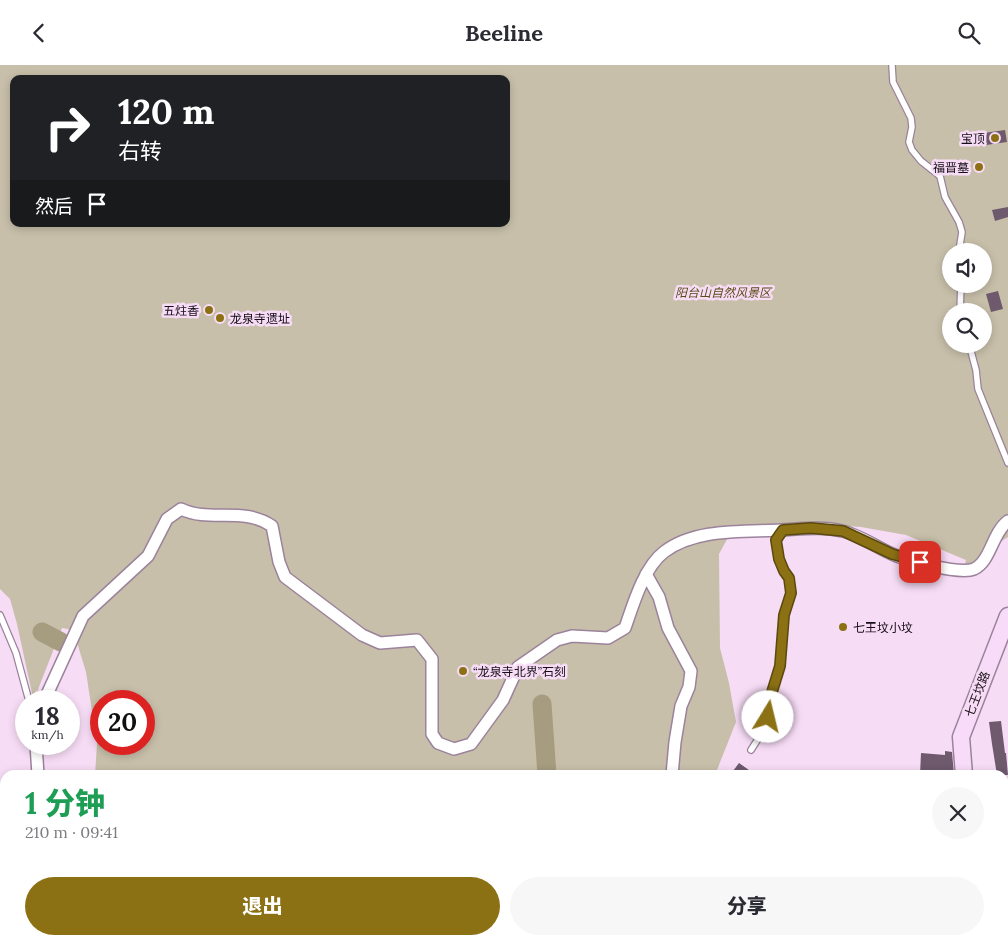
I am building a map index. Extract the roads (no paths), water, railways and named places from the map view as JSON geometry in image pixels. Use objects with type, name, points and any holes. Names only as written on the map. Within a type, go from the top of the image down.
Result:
[{"type":"street","points":[[49,690],[83,615],[148,556],[167,519],[181,509],[191,513],[241,515],[261,519],[272,526],[279,562],[285,577],[362,635],[380,643],[417,640],[432,659],[432,734],[438,743],[454,749],[471,744],[502,700],[518,667],[557,640],[572,636],[608,638],[625,628],[646,574],[663,552],[683,541],[718,532],[811,528],[843,531],[892,554],[959,571],[973,569],[982,563],[1000,527],[1008,521]]},
{"type":"street","points":[[646,574],[659,597],[668,628],[691,671],[690,687],[681,706],[672,770]]},
{"type":"street","name":"七王坟路","points":[[964,770],[961,737],[1008,616]]},
{"type":"street","points":[[37,755],[38,770]]},
{"type":"lane","points":[[892,65],[893,82],[911,118],[912,127],[909,142],[912,150],[921,161],[940,176],[945,197],[962,233],[960,243]]},
{"type":"lane","points":[[971,353],[978,389],[1008,463]]},
{"type":"lane","points":[[751,750],[767,725],[772,692],[780,666],[784,615],[791,593],[789,578],[779,559],[776,540],[783,530]]},
{"type":"lane","points":[[0,615],[16,653],[26,690]]},
{"type":"waterway","points":[[42,632],[61,642]]},
{"type":"waterway","points":[[542,704],[547,770]]},
{"type":"place","name":"宝顶","points":[[995,138]]},
{"type":"place","name":"福晋墓","points":[[979,167]]},
{"type":"place","name":"五炷香","points":[[209,310]]},
{"type":"place","name":"龙泉寺遗址","points":[[220,318]]},
{"type":"place","name":"七王坟小坟","points":[[843,627]]},
{"type":"place","name":"“龙泉寺北界”石刻","points":[[463,671]]},
{"type":"park label","name":"阳台山自然风景区","points":[[723,292]]}]
